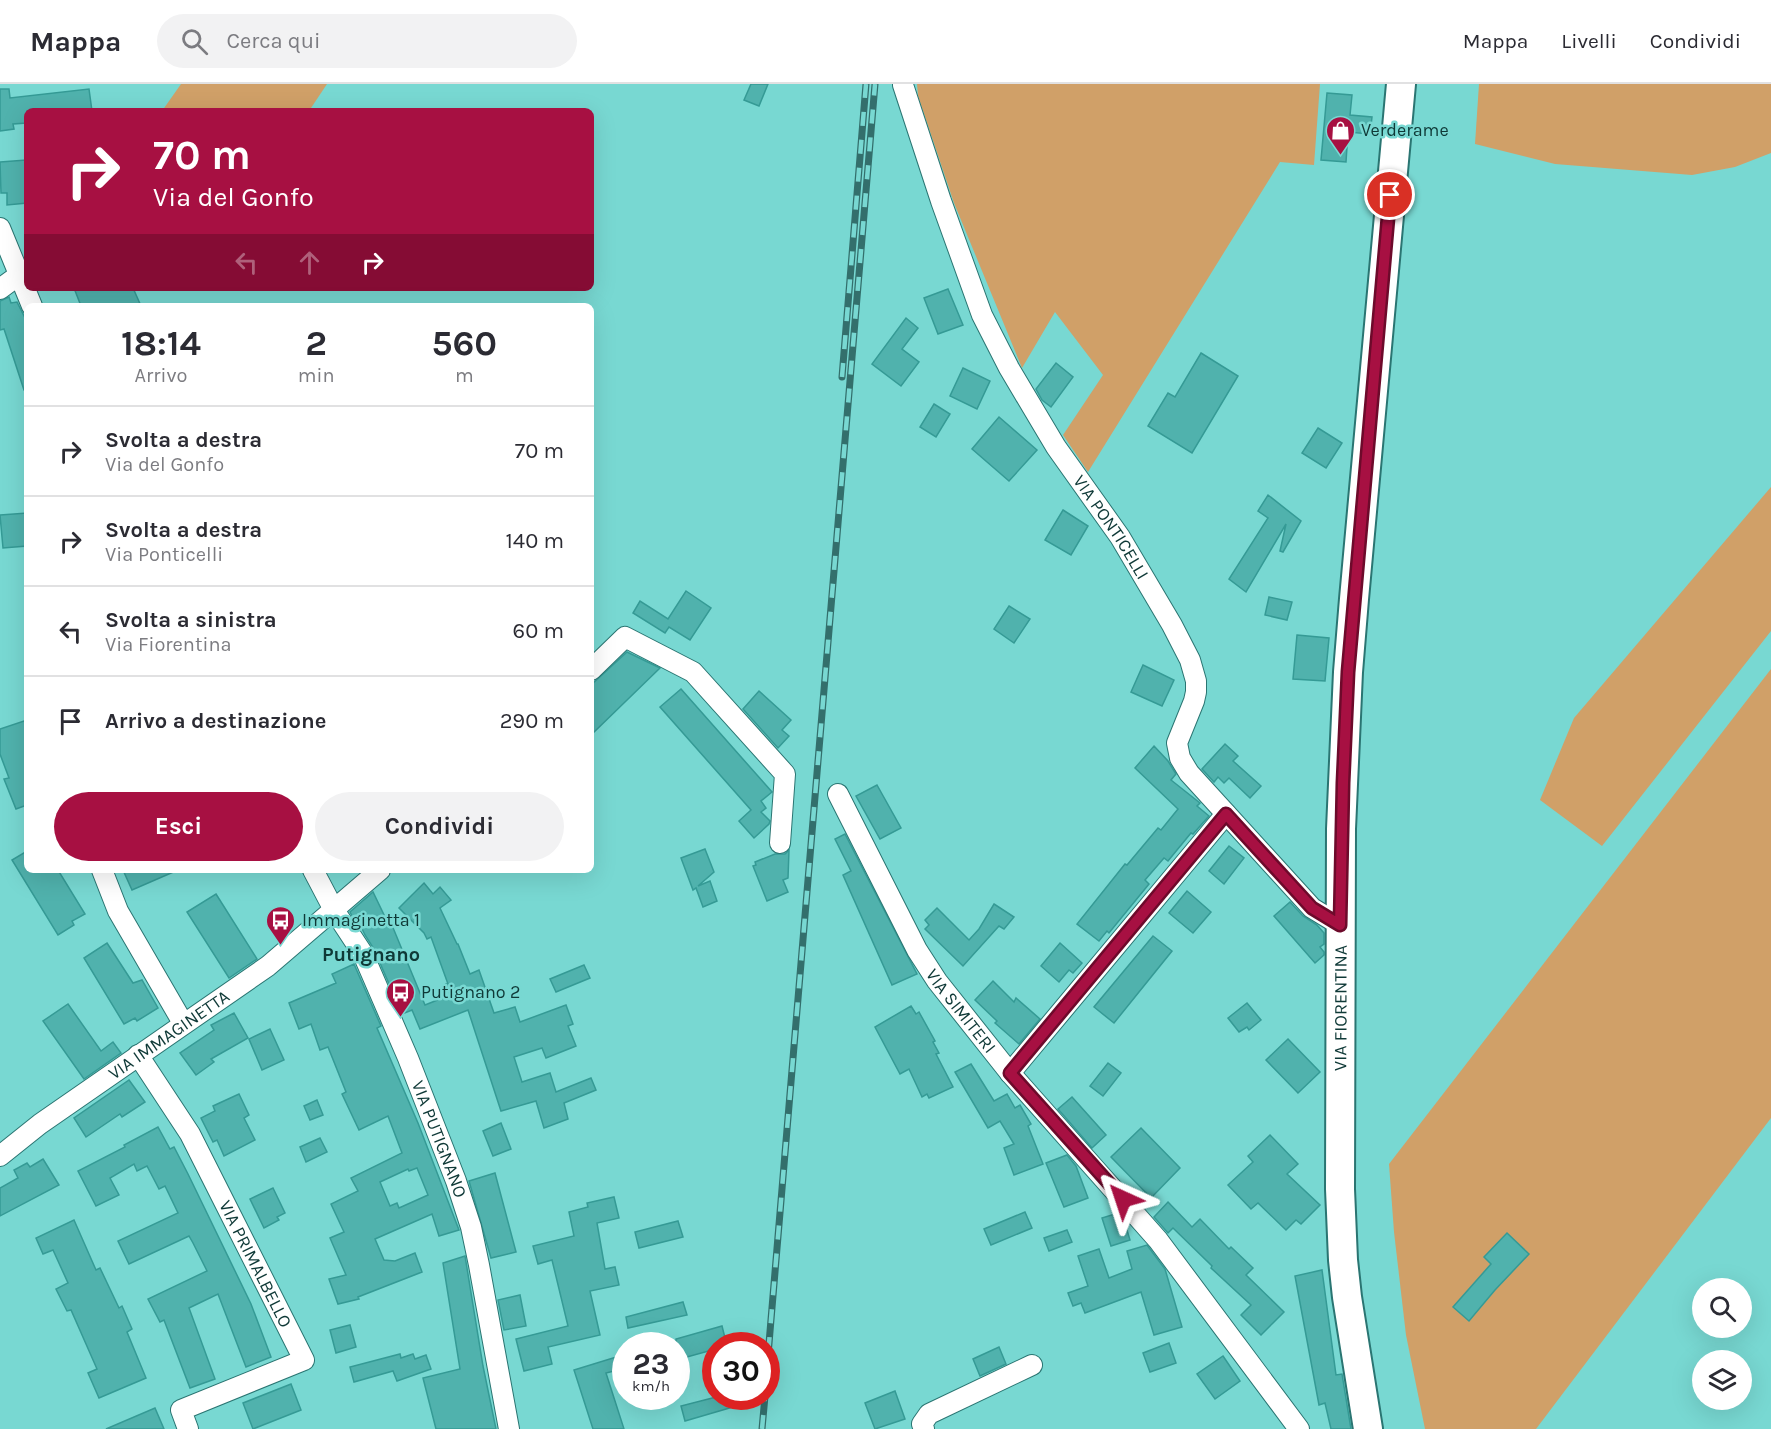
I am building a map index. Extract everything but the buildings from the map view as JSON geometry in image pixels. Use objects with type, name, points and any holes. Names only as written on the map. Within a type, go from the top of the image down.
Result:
[{"type":"main road","name":"VIA FIORENTINA","points":[[1368,1429],[1347,1297],[1340,1223],[1340,925],[1343,772],[1348,672],[1401,84]]},
{"type":"street","name":"VIA PONTICELLI","points":[[903,85],[982,315],[1009,368],[1044,428],[1120,537],[1190,660],[1196,681],[1196,692],[1178,737],[1177,749],[1184,765],[1312,908],[1340,925]]},
{"type":"street","points":[[0,228],[24,287]]},
{"type":"street","points":[[0,289],[19,275]]},
{"type":"street","points":[[594,667],[625,637],[693,672],[785,774],[780,843]]},
{"type":"street","name":"VIA SIMITERI","points":[[838,794],[917,950],[937,981],[1010,1073],[1158,1240],[1299,1429]]},
{"type":"street","points":[[1010,1073],[1226,814]]},
{"type":"street","points":[[103,873],[118,911],[183,1023]]},
{"type":"street","name":"VIA PUTIGNANO","points":[[316,873],[334,909],[363,954],[388,1009],[456,1181],[471,1227],[509,1429]]},
{"type":"street","points":[[334,909],[376,873]]},
{"type":"street","name":"VIA IMMAGINETTA","points":[[0,1156],[40,1124],[138,1054],[268,966],[334,909]]},
{"type":"street","name":"VIA PRIMALBELLO","points":[[138,1054],[190,1134],[304,1360],[181,1410],[188,1429]]},
{"type":"street","points":[[924,1429],[922,1424],[929,1414],[1032,1365]]},
{"type":"shaded area","points":[[181,84],[327,84],[311,108],[164,108]]},
{"type":"shaded area","points":[[917,84],[1320,84],[1314,165],[1280,162],[1088,472],[1063,435],[1103,375],[1055,312],[1022,368],[954,203],[918,96]]},
{"type":"shaded area","points":[[1479,84],[1771,84],[1771,153],[1735,167],[1692,175],[1555,164],[1475,144]]},
{"type":"shaded area","points":[[1771,487],[1771,631],[1602,846],[1540,800],[1574,718]]},
{"type":"shaded area","points":[[1771,669],[1771,1118],[1536,1429],[1425,1429],[1406,1335],[1389,1164]]},
{"type":"railway","points":[[842,377],[866,84]]},
{"type":"railway","points":[[770,1332],[875,84]]},
{"type":"railway","points":[[762,1429],[764,1410]]},
{"type":"place","name":"Verderame","points":[[1340,156]]},
{"type":"place","name":"Immaginetta 1","points":[[281,946]]},
{"type":"place","name":"Putignano 2","points":[[400,1018]]},
{"type":"district","name":"Putignano","points":[[371,954]]},
{"type":"route","points":[[1123,1199],[1010,1073],[1226,814],[1312,908],[1340,925],[1348,672],[1390,195]]}]
